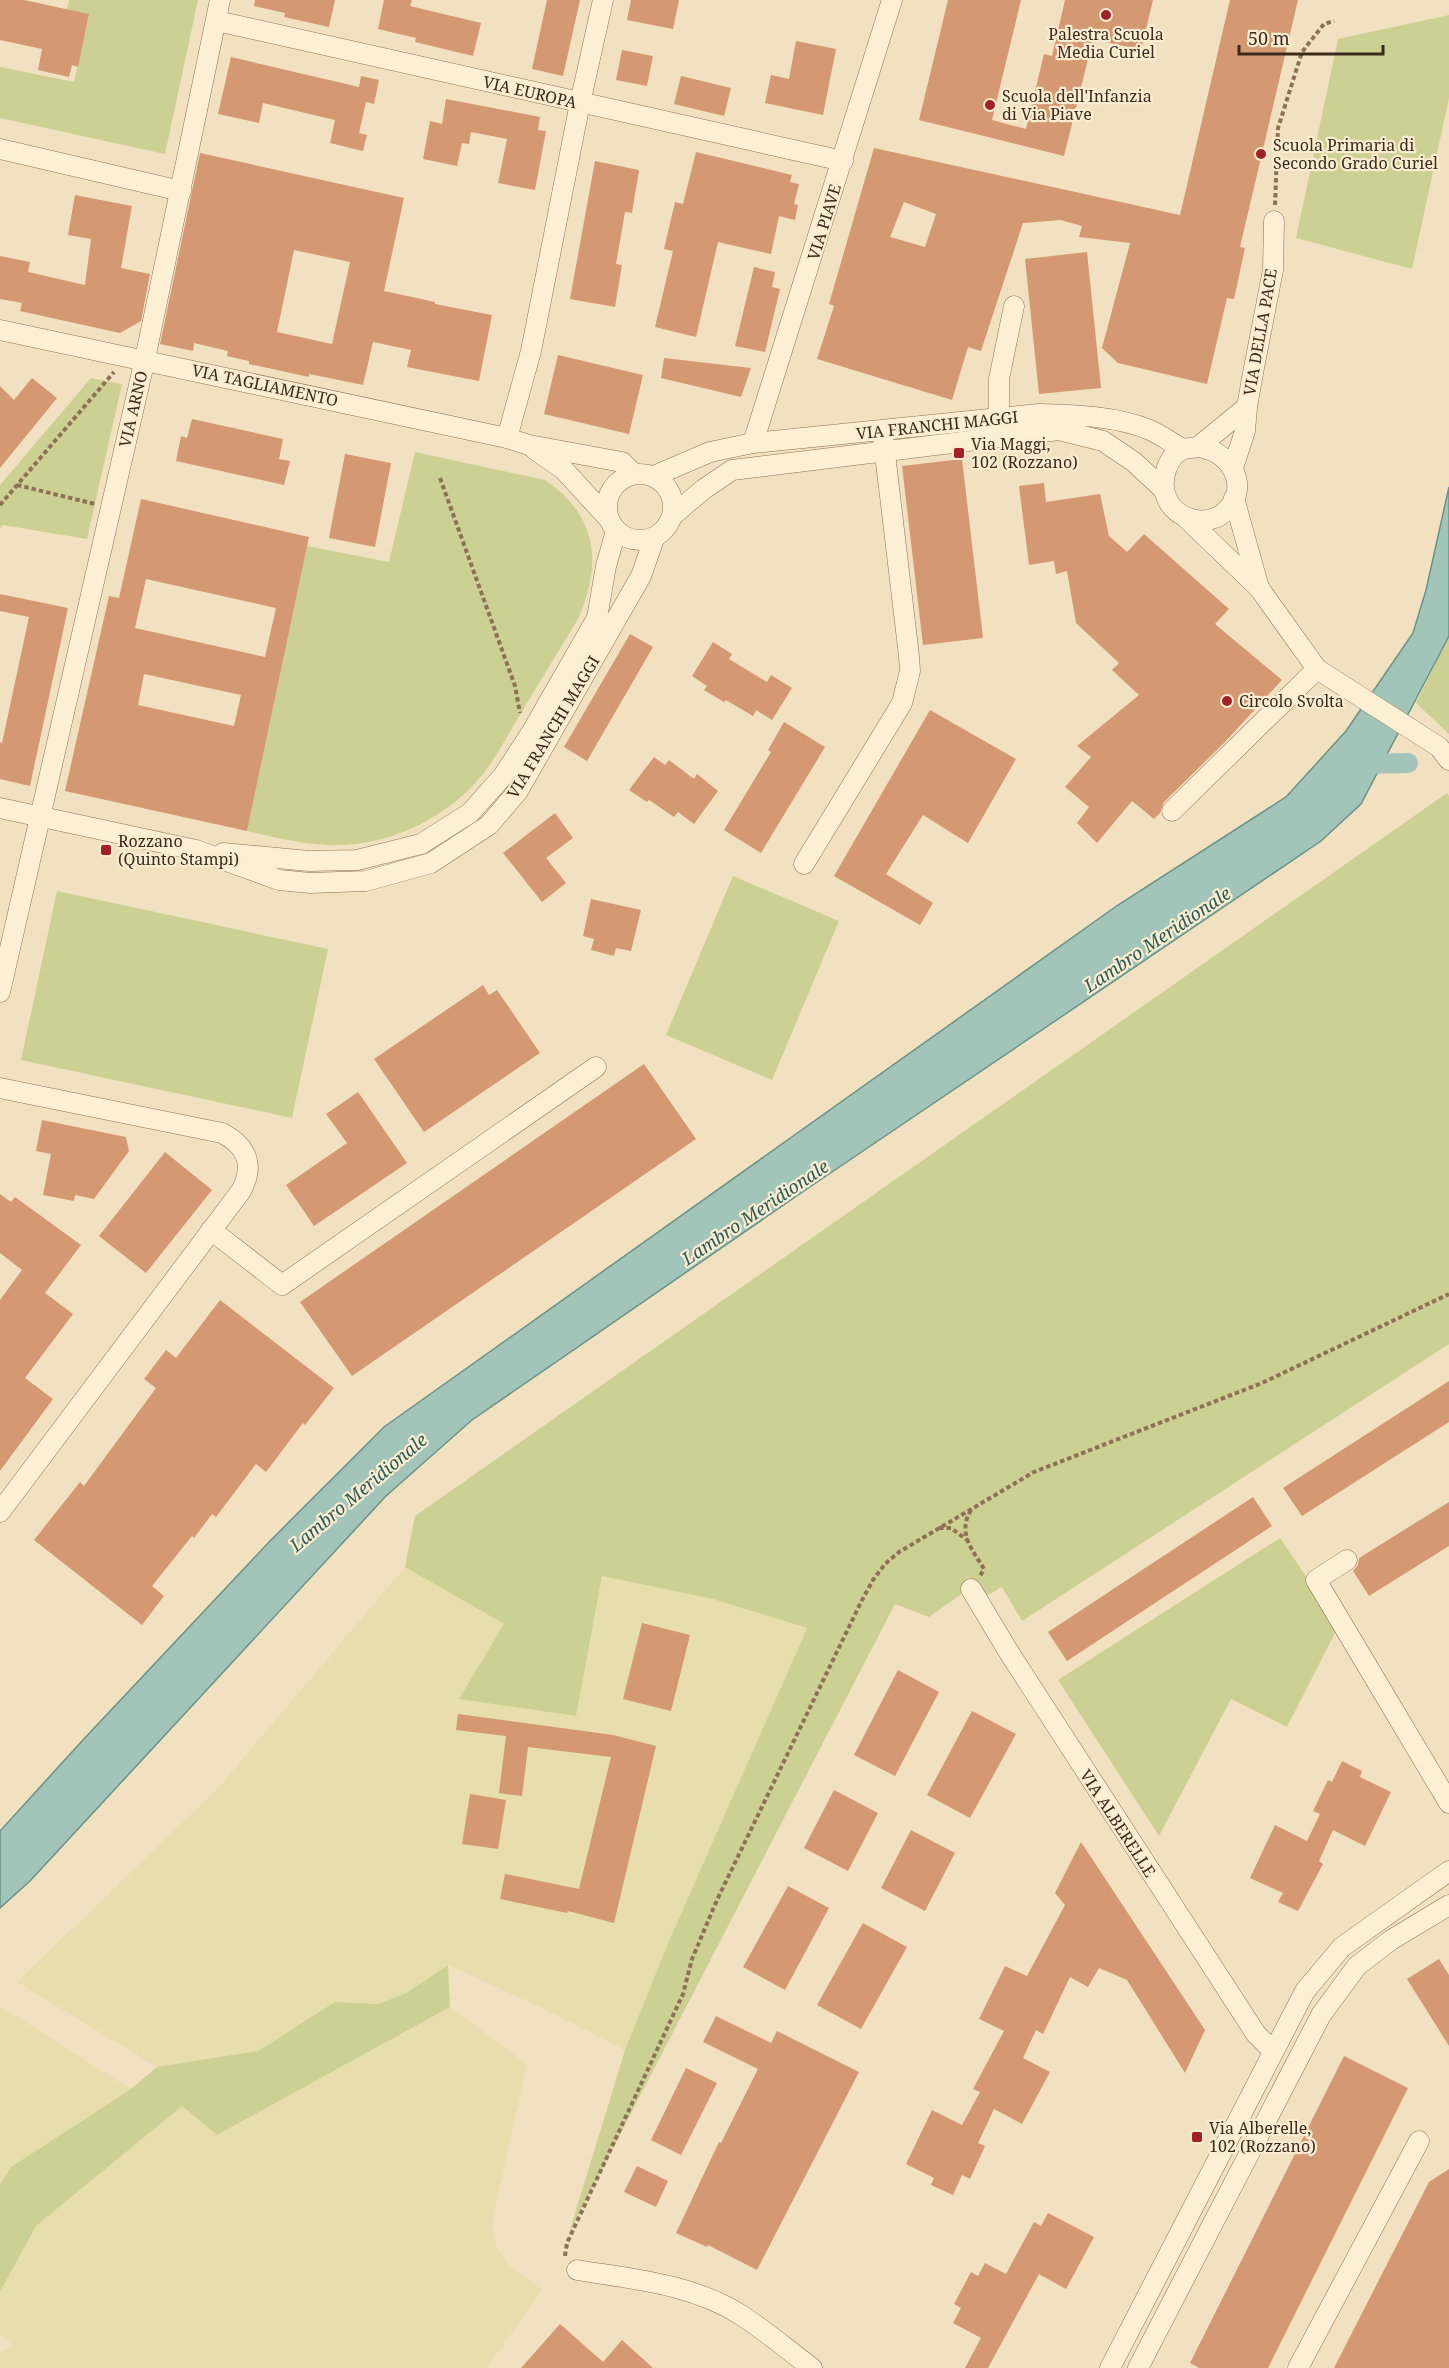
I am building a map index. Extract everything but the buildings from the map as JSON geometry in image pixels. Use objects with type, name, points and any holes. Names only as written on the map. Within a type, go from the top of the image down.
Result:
[{"type":"street","name":"VIA ARNO","points":[[0,992],[110,508],[136,358],[181,191],[220,0]]},
{"type":"street","points":[[507,438],[531,351],[580,103],[603,0]]},
{"type":"street","name":"VIA PIAVE","points":[[753,443],[892,0]]},
{"type":"street","name":"VIA EUROPA","points":[[217,21],[843,161]]},
{"type":"street","points":[[0,149],[181,191]]},
{"type":"street","name":"VIA DELLA PACE","points":[[1233,468],[1245,431],[1247,407],[1273,270],[1274,221]]},
{"type":"street","points":[[999,428],[999,379],[1014,306]]},
{"type":"street","name":"VIA TAGLIAMENTO","points":[[0,330],[507,438],[529,445],[622,462],[634,474]]},
{"type":"street","name":"VIA DELLA PACE","points":[[1190,448],[1247,407]]},
{"type":"street","name":"VIA FRANCHI MAGGI","points":[[672,516],[704,489],[732,470],[885,451],[999,428],[1039,414],[1084,416],[1131,424],[1151,430],[1190,448]]},
{"type":"street","name":"VIA FRANCHI MAGGI","points":[[654,477],[710,452],[753,443],[882,430],[999,428],[1059,430],[1103,441],[1134,462],[1164,489]]},
{"type":"street","points":[[804,864],[902,703],[907,687],[909,656],[882,430]]},
{"type":"street","name":"VIA TAGLIAMENTO","points":[[529,445],[564,470],[612,524]]},
{"type":"street","points":[[1186,518],[1206,520],[1215,517],[1227,510],[1234,498],[1236,483],[1233,468],[1217,451],[1190,448],[1170,462],[1164,475],[1164,489],[1171,507],[1186,518],[1259,588],[1317,669],[1444,753]]},
{"type":"street","points":[[634,474],[654,477],[668,488],[673,504],[672,516],[667,527],[654,539],[634,540],[612,524],[606,500],[611,488],[621,478],[634,474]]},
{"type":"street","points":[[1234,498],[1259,588]]},
{"type":"street","name":"VIA FRANCHI MAGGI","points":[[0,808],[196,850],[309,861],[357,860],[421,844],[470,813],[502,776],[531,733],[597,618],[612,524]]},
{"type":"street","name":"VIA FRANCHI MAGGI","points":[[196,850],[279,880],[310,883],[366,881],[431,863],[489,825],[518,791],[641,576],[654,539]]},
{"type":"street","points":[[1172,811],[1317,669]]},
{"type":"street","points":[[211,1230],[282,1285],[596,1067]]},
{"type":"street","points":[[0,1088],[222,1133],[235,1140],[248,1164],[247,1179],[211,1230],[0,1512]]},
{"type":"street","points":[[1347,1560],[1316,1580],[1449,1803]]},
{"type":"street","name":"VIA ALBERELLE","points":[[971,1588],[1010,1654],[1249,2025],[1273,2051]]},
{"type":"street","points":[[1110,2368],[1305,1991],[1342,1947],[1449,1871]]},
{"type":"street","points":[[1138,2368],[1321,2014],[1357,1966],[1391,1940],[1449,1905]]},
{"type":"street","points":[[1298,2368],[1419,2141]]},
{"type":"street","points":[[577,2270],[660,2283],[716,2302],[741,2315],[812,2368]]},
{"type":"path","points":[[1274,221],[1278,128],[1302,52],[1324,24],[1334,21]]},
{"type":"path","points":[[0,505],[16,485],[136,358]]},
{"type":"path","points":[[440,478],[515,686],[522,722]]},
{"type":"path","points":[[16,485],[110,508]]},
{"type":"path","points":[[577,2270],[565,2256],[567,2243],[683,1994],[692,1959],[727,1878],[873,1580],[885,1564],[936,1528],[1034,1472],[1262,1383],[1449,1294]]},
{"type":"path","points":[[971,1588],[984,1569],[967,1540],[964,1529],[966,1518],[972,1508]]},
{"type":"path","points":[[936,1528],[951,1528],[967,1540]]},
{"type":"shaded area","points":[[405,1567],[504,1624],[460,1699],[576,1715],[602,1576],[713,1599],[807,1627],[669,1941],[625,2050],[546,2010],[448,1965],[406,1993],[379,2004],[335,2002],[258,2051],[157,2067],[17,1982],[218,1788]]},
{"type":"shaded area","points":[[0,2006],[131,2089],[11,2167],[0,2184]]},
{"type":"shaded area","points":[[450,2007],[527,2064],[494,2212],[493,2231],[497,2249],[510,2266],[542,2290],[487,2368],[0,2368],[0,2352],[14,2346],[0,2335],[0,2292],[36,2226],[182,2106],[217,2135]]},
{"type":"green space","points":[[69,0],[198,0],[165,154],[0,118],[0,67],[74,82],[89,15],[67,10]]},
{"type":"green space","points":[[1449,15],[1449,98],[1412,269],[1296,238],[1338,39]]},
{"type":"green space","points":[[91,378],[122,384],[87,539],[3,525],[0,529],[0,485]]},
{"type":"green space","points":[[415,452],[545,480],[562,494],[576,509],[585,525],[590,542],[591,579],[578,619],[491,763],[477,782],[441,813],[398,834],[375,841],[351,844],[307,843],[247,831],[307,546],[389,562]]},
{"type":"green space","points":[[1449,636],[1449,734],[1416,703]]},
{"type":"green space","points":[[1447,793],[1449,796],[1449,1344],[1022,1621],[1002,1587],[986,1596],[977,1583],[929,1617],[895,1604],[569,2233],[625,2050],[669,1941],[807,1628],[713,1599],[602,1576],[576,1716],[459,1699],[504,1624],[405,1567],[415,1516]]},
{"type":"green space","points":[[733,876],[839,921],[772,1080],[666,1035]]},
{"type":"green space","points":[[57,891],[328,949],[292,1118],[21,1060]]},
{"type":"green space","points":[[1280,1538],[1339,1625],[1287,1727],[1231,1699],[1159,1836],[1058,1680]]},
{"type":"green space","points":[[448,1965],[450,2007],[217,2135],[182,2106],[36,2226],[0,2292],[0,2184],[11,2167],[131,2089],[157,2067],[258,2051],[335,2002],[379,2004],[406,1993]]},
{"type":"water","name":"Lambro Meridionale","points":[[1449,487],[1449,636],[1361,804],[1321,841],[801,1193],[472,1420],[386,1496],[30,1881],[0,1908],[0,1831],[270,1541],[384,1427],[1118,905],[1286,797],[1346,731],[1413,633],[1426,590]]},
{"type":"waterway","points":[[1359,764],[1408,763]]},
{"type":"place","name":"Palestra Scuola Media Curiel","points":[[1106,15]]},
{"type":"place","name":"Scuola dell'Infanzia di Via Piave","points":[[990,105]]},
{"type":"place","name":"Scuola Primaria di Secondo Grado Curiel","points":[[1261,154]]},
{"type":"place","name":"Via Maggi, 102 (Rozzano)","points":[[959,453]]},
{"type":"place","name":"Circolo Svolta","points":[[1227,701]]},
{"type":"place","name":"Rozzano (Quinto Stampi)","points":[[106,850]]},
{"type":"place","name":"Via Alberelle, 102 (Rozzano)","points":[[1197,2137]]}]
